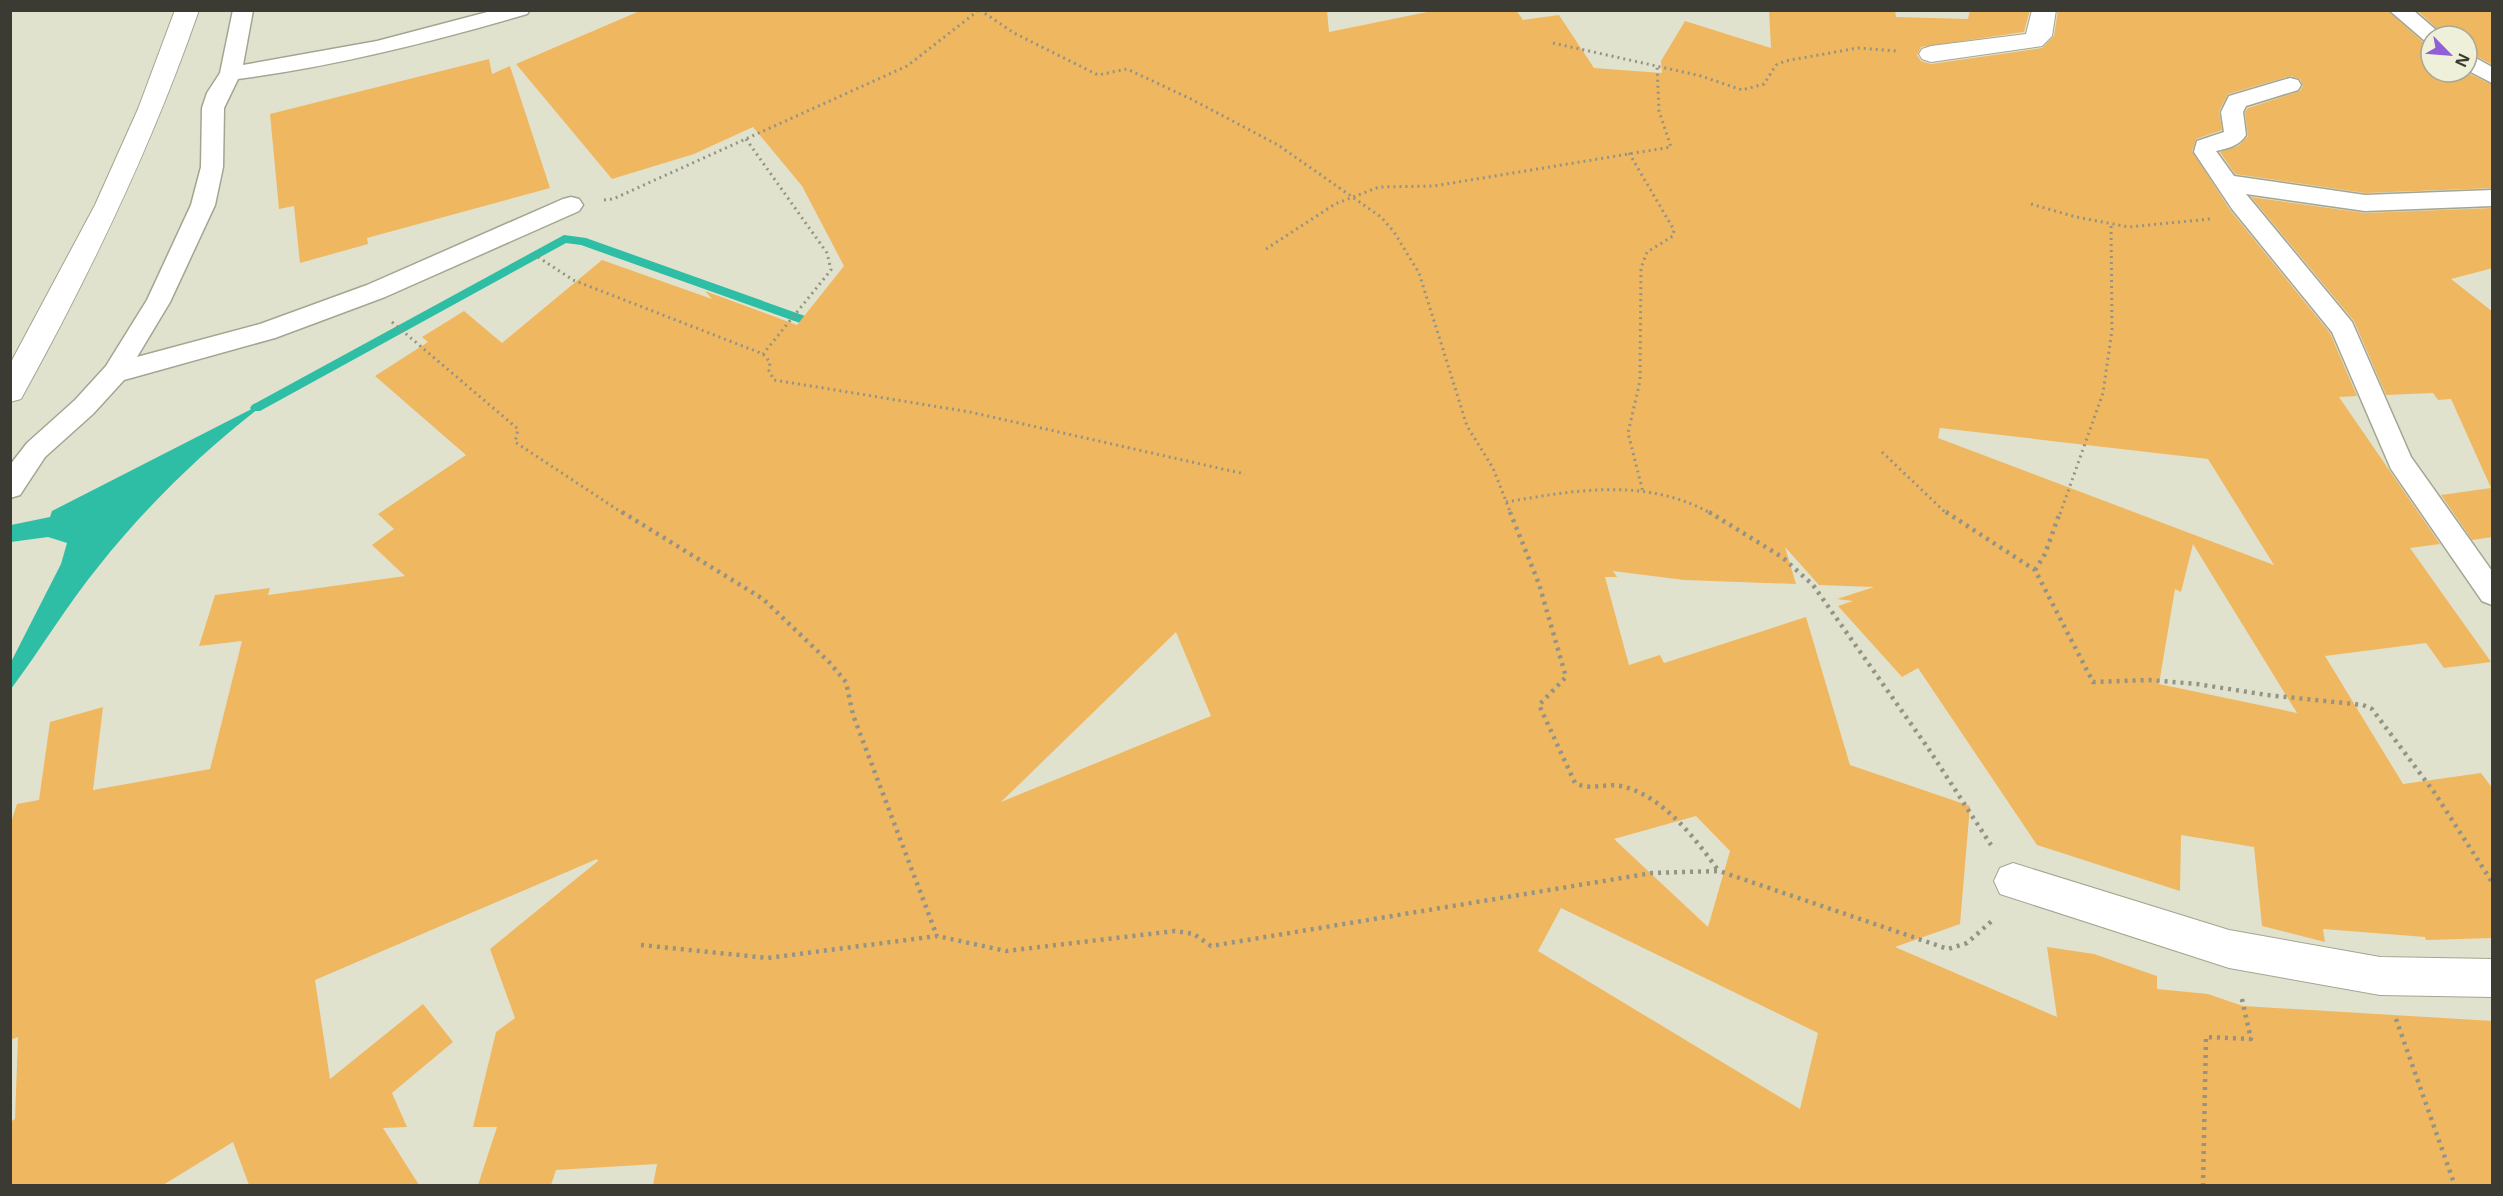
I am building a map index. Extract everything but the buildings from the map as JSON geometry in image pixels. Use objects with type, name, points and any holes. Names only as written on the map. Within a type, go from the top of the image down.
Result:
[{"type":"street","points":[[10,391],[30,358],[88,246],[146,123],[187,10]]},
{"type":"street","points":[[1931,54],[2033,41],[2040,36],[2044,10]]},
{"type":"street","points":[[2013,881],[2229,950],[2380,976],[2493,978]]},
{"type":"lane","points":[[10,487],[36,450],[84,407],[115,373],[158,302],[203,205],[212,167],[213,108],[218,93],[231,74],[243,10]]},
{"type":"lane","points":[[231,74],[347,55],[520,10]]},
{"type":"lane","points":[[2399,10],[2419,26]]},
{"type":"lane","points":[[2479,67],[2493,76]]},
{"type":"lane","points":[[2290,85],[2237,101],[2232,112],[2235,135],[2227,141],[2205,146],[2205,152],[2249,214],[2343,328],[2400,462],[2493,593]]},
{"type":"lane","points":[[2226,183],[2365,203],[2493,198]]},
{"type":"lane","points":[[115,373],[277,328],[375,291],[571,204]]},
{"type":"path","points":[[571,204],[613,199],[907,66],[979,10],[1014,33],[1098,75],[1127,69],[1191,99],[1278,146],[1381,217],[1394,232],[1419,273],[1467,426],[1488,459],[1539,584],[1566,677],[1539,705],[1575,783],[1581,787],[1618,786],[1665,811],[1699,843],[1719,871]]},
{"type":"path","points":[[1553,43],[1657,65],[1701,76],[1742,90],[1764,84],[1776,65],[1785,61],[1858,48],[1931,54]]},
{"type":"path","points":[[1266,249],[1352,196],[1377,188],[1396,185],[1434,186],[1671,147],[1659,111],[1657,65]]},
{"type":"path","points":[[746,139],[827,253],[831,270],[763,354]]},
{"type":"path","points":[[1629,153],[1674,230],[1673,236],[1647,252],[1641,268],[1640,381],[1628,433],[1643,493]]},
{"type":"path","points":[[2031,204],[2129,227],[2249,214]]},
{"type":"path","points":[[2035,570],[2045,554],[2103,393],[2112,330],[2111,224]]},
{"type":"path","points":[[544,263],[573,280],[763,354],[770,362],[769,371],[774,380],[970,412],[1245,474]]},
{"type":"path","points":[[390,321],[518,429],[515,442],[623,513],[763,599],[829,662],[846,682],[853,715],[937,936]]},
{"type":"path","points":[[1882,452],[1951,517],[2035,570],[2093,682],[2149,680],[2197,684],[2267,695],[2363,705],[2372,709],[2434,792],[2493,882]]},
{"type":"path","points":[[641,945],[768,958],[937,936],[1006,951],[1175,931],[1194,934],[1210,946],[1652,873],[1719,871],[1948,949],[1967,943],[1989,922],[2010,908],[2013,881],[1942,766],[1804,575],[1757,541],[1695,504],[1677,497],[1574,490],[1506,502]]},
{"type":"path","points":[[2203,1185],[2206,1037],[2251,1039],[2253,1035],[2229,950]]},
{"type":"path","points":[[2380,976],[2455,1185]]},
{"type":"water","points":[[271,399],[179,477],[137,521],[87,582],[11,689],[12,660],[61,564],[67,543],[48,537],[11,542],[11,525],[50,517],[52,511]]},
{"type":"waterway","points":[[256,408],[564,239],[582,241],[818,325]]}]
